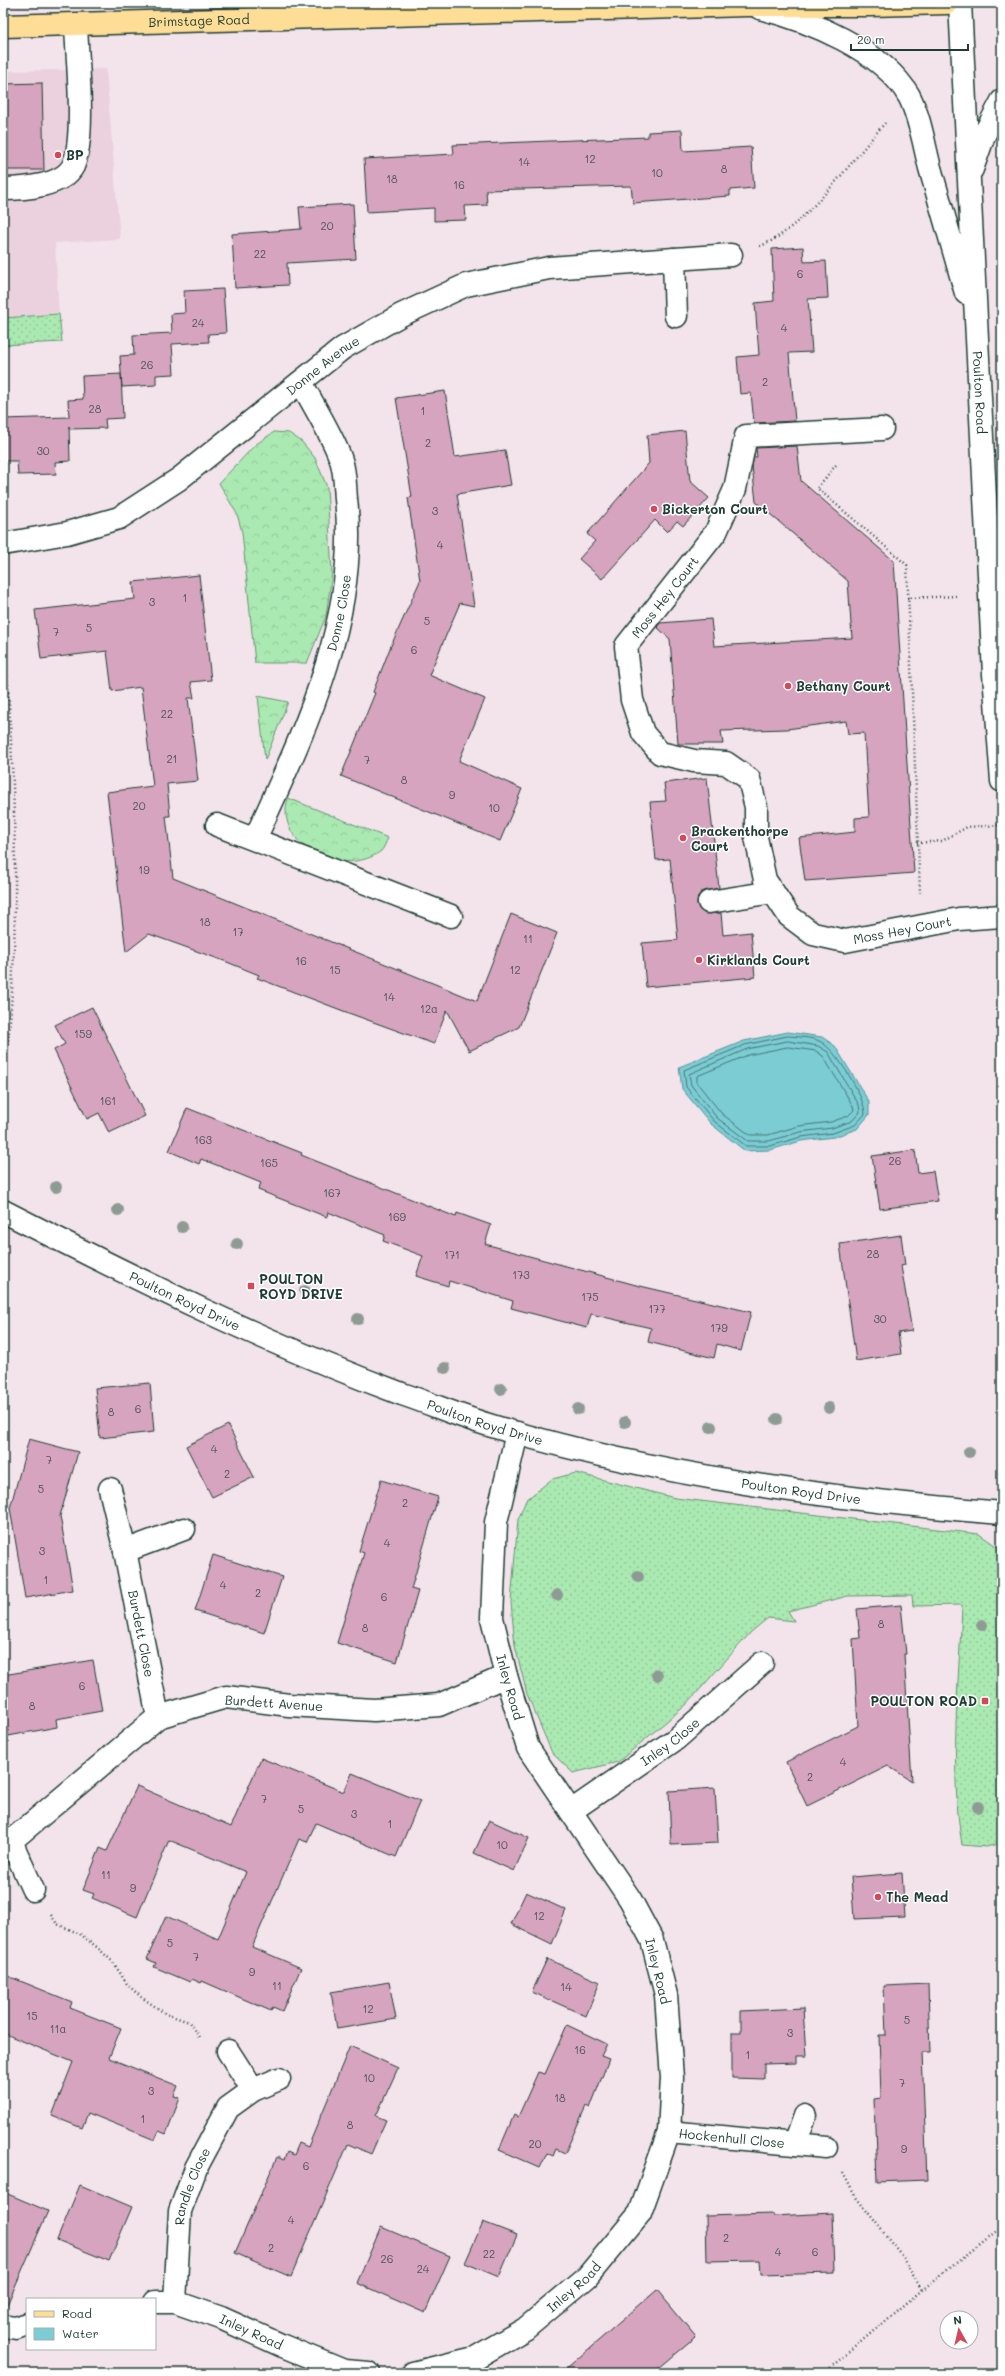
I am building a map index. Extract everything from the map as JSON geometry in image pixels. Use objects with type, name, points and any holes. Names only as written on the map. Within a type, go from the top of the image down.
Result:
[{"type":"main road","name":"Brimstage Road","points":[[3,26],[750,4],[870,5],[947,3]]},
{"type":"street","name":"Poulton Road","points":[[960,3],[968,188],[978,335],[990,595],[998,673],[1002,781]]},
{"type":"street","points":[[750,4],[790,17],[841,39],[875,59],[889,71],[909,96],[978,335]]},
{"type":"street","points":[[3,189],[52,184],[72,167],[79,140],[76,25]]},
{"type":"street","points":[[968,188],[984,135],[1002,101]]},
{"type":"street","name":"Donne Avenue","points":[[3,544],[67,533],[119,518],[179,479],[343,348],[401,315],[466,285],[549,268],[731,255]]},
{"type":"street","points":[[674,259],[676,316]]},
{"type":"street","name":"Donne Close","points":[[254,840],[302,735],[326,665],[344,595],[349,525],[342,460],[301,382]]},
{"type":"street","name":"Moss Hey Court","points":[[882,429],[746,436],[735,489],[716,532],[626,646],[632,700],[643,733],[660,753],[694,760],[726,763],[749,778],[756,807],[758,844],[765,880],[789,916],[813,934],[845,941],[960,919],[1002,916]]},
{"type":"street","points":[[217,825],[451,916]]},
{"type":"street","points":[[709,902],[773,892]]},
{"type":"street","name":"Poulton Royd Drive","points":[[3,1212],[144,1283],[326,1366],[489,1426],[608,1458],[776,1489],[1002,1513]]},
{"type":"street","name":"Inley Road","points":[[413,2373],[475,2358],[525,2329],[588,2277],[640,2212],[669,2132],[672,2078],[666,1996],[652,1940],[630,1899],[528,1748],[506,1676],[492,1618],[496,1522],[517,1434]]},
{"type":"street","name":"Burdett Close","points":[[110,1489],[125,1551],[158,1717]]},
{"type":"street","points":[[125,1551],[184,1529]]},
{"type":"street","name":"Inley Close","points":[[571,1811],[676,1739],[762,1663]]},
{"type":"street","name":"Burdett Avenue","points":[[33,1890],[7,1839],[158,1717],[226,1697],[289,1705],[374,1710],[439,1705],[506,1676]]},
{"type":"street","points":[[228,2051],[253,2090]]},
{"type":"street","name":"Randle Close","points":[[165,2302],[180,2211],[196,2168],[228,2108],[253,2090],[279,2080]]},
{"type":"street","name":"Hockenhull Close","points":[[795,2144],[805,2116]]},
{"type":"street","name":"Hockenhull Close","points":[[669,2132],[826,2147]]},
{"type":"street","name":"Inley Road","points":[[165,2302],[222,2318],[283,2346],[344,2371],[369,2373]]},
{"type":"street","points":[[3,2326],[16,2328],[26,2324]]},
{"type":"path","points":[[731,255],[774,241],[804,216],[889,118]]},
{"type":"path","points":[[833,432],[838,462],[817,488],[907,565],[917,843],[922,926]]},
{"type":"path","points":[[907,598],[990,595]]},
{"type":"path","points":[[3,604],[9,707],[16,895],[12,1000],[3,1073]]},
{"type":"path","points":[[917,843],[942,841],[967,827],[1002,825]]},
{"type":"path","points":[[33,1890],[44,1898],[47,1910],[57,1924],[80,1934],[98,1948],[113,1962],[127,1984],[141,1997],[166,2014],[189,2022],[198,2038],[228,2051]]},
{"type":"path","points":[[826,2147],[840,2167],[855,2196],[899,2252],[922,2290]]},
{"type":"path","points":[[824,2373],[922,2290],[1002,2227]]},
{"type":"shaded area","name":"BP","points":[[106,69],[120,239],[55,243],[59,314],[3,318],[3,71]]},
{"type":"green space","points":[[59,314],[62,342],[3,345],[3,318]]},
{"type":"green space","points":[[274,432],[289,433],[302,442],[315,458],[327,487],[332,573],[326,616],[307,663],[255,663],[242,532],[237,514],[219,483],[255,445]]},
{"type":"green space","points":[[258,696],[288,702],[265,760]]},
{"type":"green space","points":[[288,798],[388,838],[384,847],[381,851],[366,859],[349,861],[332,859],[315,853],[301,844],[291,831],[286,815]]},
{"type":"green space","points":[[576,1473],[675,1498],[979,1534],[1002,1550],[1002,1843],[986,1847],[962,1845],[958,1815],[955,1755],[962,1605],[913,1606],[912,1595],[848,1596],[788,1611],[794,1621],[768,1618],[751,1632],[686,1705],[618,1762],[573,1773],[552,1753],[527,1694],[515,1646],[511,1602],[518,1520],[526,1500],[552,1479]]},
{"type":"water","points":[[788,1032],[822,1037],[835,1046],[869,1102],[869,1115],[857,1129],[834,1137],[801,1141],[770,1150],[745,1151],[711,1124],[682,1089],[679,1067],[744,1041]]},
{"type":"building","points":[[42,83],[44,170],[3,170],[3,84]]},
{"type":"building","points":[[682,130],[683,151],[751,147],[754,188],[730,190],[730,196],[633,203],[631,186],[486,190],[487,205],[465,206],[466,220],[434,221],[434,208],[367,212],[364,159],[454,154],[453,145],[648,137],[648,132]]},
{"type":"building","points":[[353,204],[356,259],[287,263],[288,285],[235,288],[232,234],[301,229],[299,207]]},
{"type":"building","points":[[803,247],[804,262],[826,261],[828,298],[808,299],[812,352],[789,353],[795,421],[754,423],[751,393],[740,394],[737,357],[759,355],[755,303],[774,301],[772,249]]},
{"type":"building","points":[[223,289],[226,333],[208,334],[209,342],[172,344],[174,374],[156,375],[156,385],[122,387],[120,356],[134,355],[133,335],[172,333],[171,314],[185,313],[184,291]]},
{"type":"building","points":[[121,374],[123,418],[105,419],[106,428],[69,429],[70,461],[55,462],[56,474],[18,475],[17,461],[3,461],[3,419],[69,417],[68,400],[83,399],[82,376]]},
{"type":"building","points":[[445,391],[455,457],[505,450],[511,485],[457,494],[474,606],[460,603],[429,675],[485,699],[459,761],[522,789],[500,841],[341,776],[375,693],[373,692],[390,648],[420,581],[408,498],[412,497],[396,398]]},
{"type":"building","name":"Bickerton Court","points":[[685,431],[690,481],[709,498],[683,526],[677,521],[667,532],[655,520],[602,579],[579,559],[595,541],[587,534],[649,463],[647,435]]},
{"type":"building","name":"Bethany Court","points":[[797,446],[801,481],[894,561],[914,873],[805,881],[799,838],[855,832],[855,818],[869,817],[864,733],[848,734],[846,721],[787,729],[721,731],[723,744],[678,744],[670,639],[657,627],[660,623],[711,619],[714,646],[852,638],[848,581],[756,502],[752,466],[754,457],[757,457],[756,448]]},
{"type":"building","points":[[199,575],[211,680],[191,682],[194,698],[188,698],[198,781],[167,784],[170,816],[166,816],[173,878],[477,1001],[511,914],[557,933],[519,1027],[469,1051],[447,1010],[434,1044],[257,978],[259,975],[149,934],[126,952],[107,792],[153,786],[141,687],[112,691],[107,651],[41,659],[35,610],[135,599],[133,582]]},
{"type":"building","points":[[707,778],[719,888],[701,892],[698,897],[697,904],[700,910],[705,914],[721,913],[723,935],[751,932],[755,977],[646,987],[642,943],[678,940],[670,859],[656,860],[650,802],[666,801],[664,783]]},
{"type":"building","points":[[92,1007],[145,1116],[109,1133],[99,1113],[87,1119],[54,1050],[65,1044],[55,1025]]},
{"type":"building","points":[[187,1108],[302,1153],[301,1155],[456,1217],[457,1213],[491,1225],[485,1244],[636,1285],[751,1312],[741,1351],[717,1344],[714,1358],[648,1342],[651,1328],[591,1314],[587,1328],[511,1308],[513,1301],[449,1281],[448,1286],[416,1276],[423,1256],[383,1241],[385,1235],[328,1212],[327,1217],[258,1190],[261,1183],[201,1159],[199,1164],[169,1151]]},
{"type":"building","points":[[915,1150],[918,1173],[933,1171],[938,1201],[880,1209],[872,1156]]},
{"type":"building","points":[[901,1235],[905,1265],[901,1266],[912,1331],[898,1333],[901,1354],[856,1361],[840,1244]]},
{"type":"building","points":[[150,1383],[154,1432],[100,1438],[95,1388]]},
{"type":"building","points":[[228,1425],[254,1477],[212,1497],[186,1446]]},
{"type":"building","points":[[29,1439],[78,1452],[60,1516],[73,1590],[25,1598],[10,1508]]},
{"type":"building","points":[[381,1480],[438,1497],[411,1589],[418,1591],[397,1662],[337,1643],[364,1553],[359,1551]]},
{"type":"building","points":[[213,1555],[282,1577],[264,1633],[195,1611]]},
{"type":"building","points":[[901,1605],[906,1654],[904,1654],[912,1781],[888,1766],[807,1806],[786,1762],[858,1726],[853,1639],[860,1638],[857,1609]]},
{"type":"building","points":[[93,1660],[102,1711],[56,1719],[57,1727],[3,1737],[3,1675]]},
{"type":"building","points":[[261,1758],[344,1792],[352,1773],[420,1801],[396,1857],[316,1823],[307,1842],[299,1839],[252,1947],[301,1968],[282,2011],[273,2007],[271,2011],[202,1981],[201,1983],[192,1979],[190,1982],[154,1967],[156,1963],[147,1959],[166,1916],[218,1939],[246,1872],[169,1840],[137,1917],[92,1898],[94,1894],[83,1890],[100,1848],[107,1851],[137,1786],[231,1827]]},
{"type":"building","points":[[715,1788],[718,1843],[671,1845],[669,1791]]},
{"type":"building","points":[[489,1820],[529,1838],[514,1871],[474,1853]]},
{"type":"building","name":"The Mead","points":[[902,1873],[905,1917],[854,1919],[851,1877]]},
{"type":"building","points":[[526,1892],[566,1910],[552,1944],[511,1924]]},
{"type":"building","points":[[547,1959],[600,1982],[586,2016],[532,1992]]},
{"type":"building","points":[[3,1974],[72,2002],[70,2008],[121,2028],[109,2058],[178,2086],[174,2096],[180,2098],[166,2134],[159,2131],[155,2140],[88,2113],[82,2128],[52,2116],[73,2062],[3,2033]]},
{"type":"building","points":[[389,1982],[396,2019],[337,2029],[331,1992]]},
{"type":"building","points":[[928,1984],[930,2053],[922,2053],[927,2180],[877,2182],[874,2099],[881,2098],[879,2035],[886,2035],[884,1986]]},
{"type":"building","points":[[803,2008],[806,2056],[796,2056],[796,2063],[764,2064],[764,2079],[732,2078],[732,2032],[741,2032],[741,2011]]},
{"type":"building","points":[[567,2025],[607,2044],[601,2056],[609,2059],[590,2108],[586,2106],[565,2153],[556,2149],[553,2156],[547,2153],[540,2168],[499,2150],[514,2115],[518,2117],[538,2072],[545,2074]]},
{"type":"building","points":[[350,2046],[398,2068],[376,2116],[386,2120],[371,2154],[348,2144],[291,2277],[235,2253],[277,2157],[284,2160],[287,2152],[294,2155],[299,2143],[308,2147]]},
{"type":"building","points":[[80,2185],[132,2207],[109,2261],[57,2240]]},
{"type":"building","points":[[3,2192],[48,2211],[3,2314]]},
{"type":"building","points":[[832,2213],[834,2273],[761,2275],[760,2260],[707,2261],[706,2216],[773,2214],[773,2216]]},
{"type":"building","points":[[483,2222],[517,2235],[499,2277],[465,2263]]},
{"type":"building","points":[[381,2227],[450,2256],[425,2313],[357,2283]]},
{"type":"building","points":[[657,2290],[696,2337],[653,2373],[561,2373]]},
{"type":"place","name":"BP","points":[[58,155]]},
{"type":"place","name":"Bickerton Court","points":[[654,509]]},
{"type":"place","name":"Bethany Court","points":[[788,686]]},
{"type":"place","name":"Brackenthorpe Court","points":[[683,838]]},
{"type":"place","name":"Kirklands Court","points":[[699,960]]},
{"type":"place","name":"POULTON ROYD DRIVE","points":[[251,1286]]},
{"type":"place","name":"POULTON ROAD","points":[[985,1701]]},
{"type":"place","name":"The Mead","points":[[878,1897]]}]
